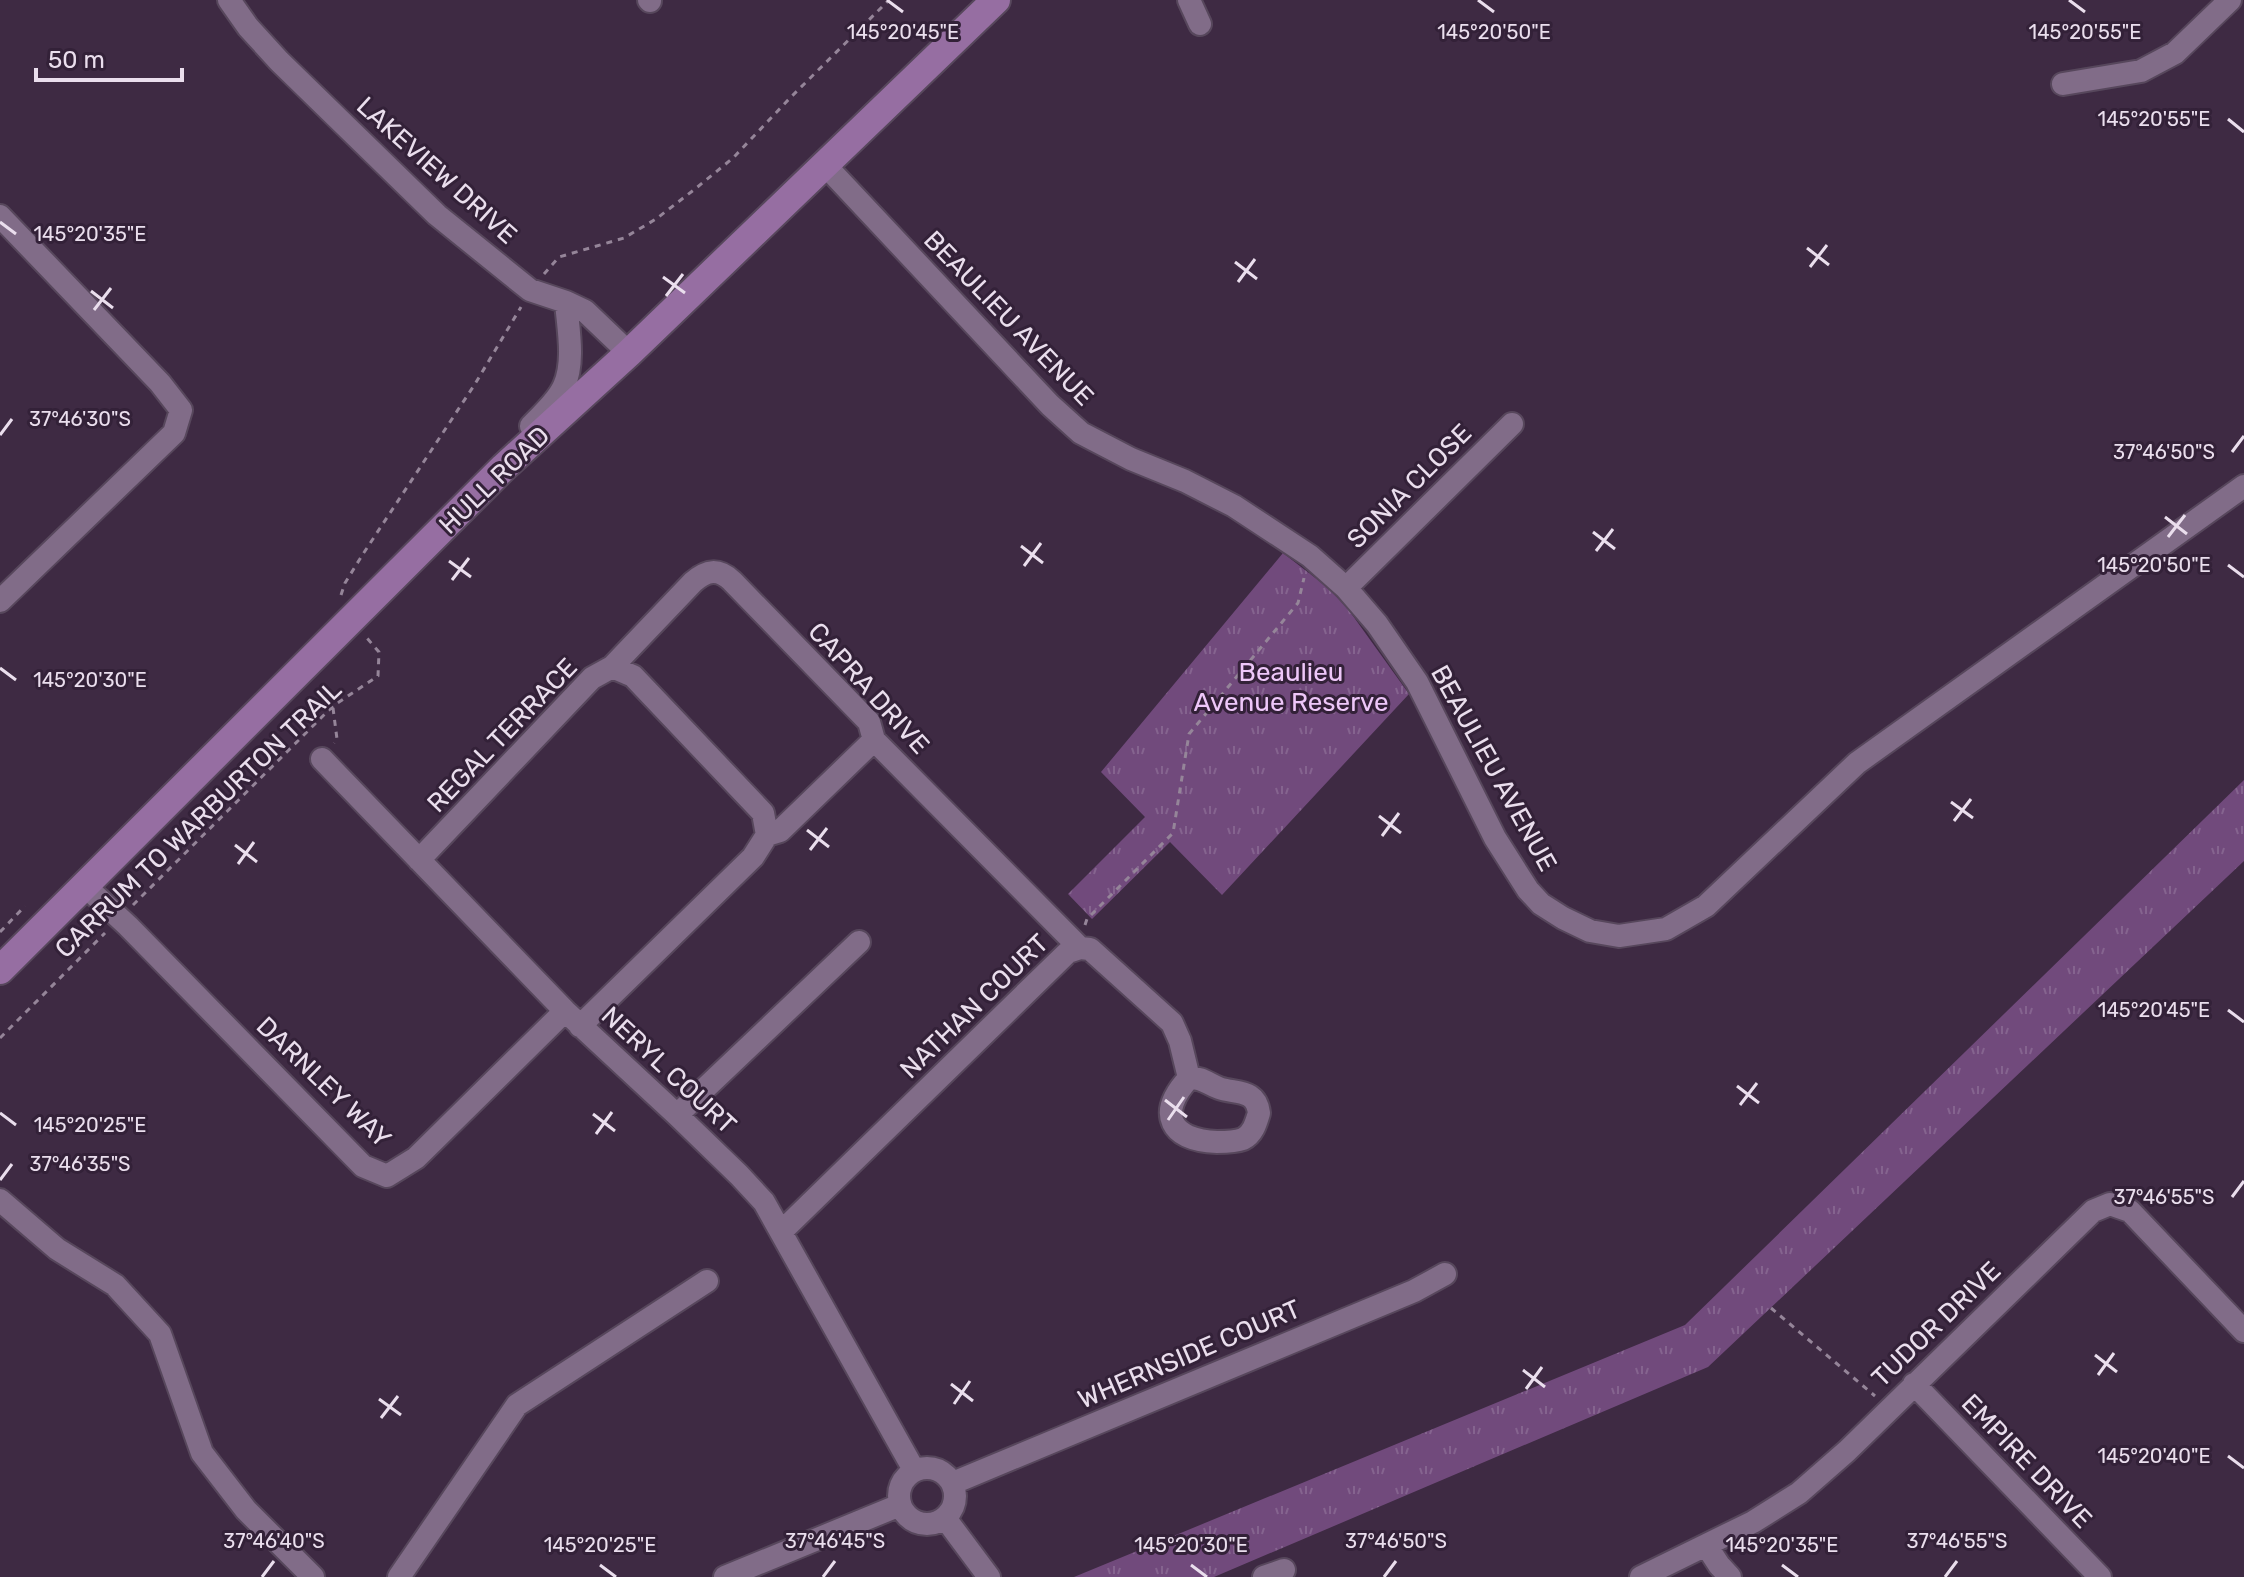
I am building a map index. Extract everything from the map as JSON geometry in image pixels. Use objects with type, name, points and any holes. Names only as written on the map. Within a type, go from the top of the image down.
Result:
[{"type":"main road","name":"HULL ROAD","points":[[0,970],[504,467],[629,353],[996,0]]},
{"type":"street","name":"LAKEVIEW DRIVE","points":[[229,0],[248,27],[279,61],[437,215],[530,290],[585,311],[629,353]]},
{"type":"street","points":[[1189,0],[1200,24]]},
{"type":"street","points":[[2063,84],[2141,71],[2175,53],[2230,0]]},
{"type":"street","name":"BEAULIEU AVENUE","points":[[826,166],[1050,405],[1081,433],[1234,506],[1310,556],[1346,588],[1377,624],[1417,682],[1495,838],[1528,890],[1541,904],[1590,931],[1619,936],[1666,929],[1706,906],[1857,763],[2244,486]]},
{"type":"street","points":[[0,216],[160,383],[181,410],[174,433],[0,601]]},
{"type":"street","points":[[504,467],[519,439],[563,389],[568,374],[569,351],[566,302]]},
{"type":"street","name":"SONIA CLOSE","points":[[1346,588],[1512,424]]},
{"type":"street","name":"CAPRA DRIVE","points":[[612,667],[693,582],[711,571],[721,572],[869,722],[874,740],[1080,948]]},
{"type":"street","name":"REGAL TERRACE","points":[[419,860],[592,678],[612,667],[633,676],[763,813],[767,835]]},
{"type":"street","points":[[573,1018],[753,857],[767,835],[780,831],[874,740]]},
{"type":"street","name":"NERYL COURT","points":[[322,759],[573,1018],[764,1202],[914,1470]]},
{"type":"street","name":"DARNLEY WAY","points":[[85,886],[363,1166],[387,1176],[416,1158],[573,1018]]},
{"type":"street","points":[[677,1115],[859,942]]},
{"type":"street","name":"NATHAN COURT","points":[[781,1232],[1068,952],[1090,949],[1172,1023],[1189,1078]]},
{"type":"street","points":[[0,1200],[57,1249],[115,1285],[160,1334],[202,1453],[246,1510],[313,1577]]},
{"type":"street","name":"TUDOR DRIVE","points":[[1641,1577],[1753,1522],[1799,1493],[1847,1451],[2093,1211],[2110,1204],[2130,1211],[2244,1331]]},
{"type":"street","name":"WHERNSIDE COURT","points":[[953,1483],[1414,1291],[1445,1274]]},
{"type":"street","points":[[399,1577],[517,1405],[707,1281]]},
{"type":"street","name":"EMPIRE DRIVE","points":[[1914,1384],[2100,1577]]},
{"type":"street","points":[[936,1468],[953,1483],[956,1495],[953,1508],[945,1518],[933,1524],[919,1523],[907,1516],[900,1505],[899,1491],[904,1479],[914,1470],[936,1468]]},
{"type":"street","points":[[725,1577],[900,1505]]},
{"type":"street","points":[[945,1518],[989,1577]]},
{"type":"street","points":[[1706,1545],[1730,1577]]},
{"type":"path","points":[[350,623],[336,607],[345,583],[475,384],[530,290],[559,257],[624,238],[656,219],[695,189],[733,158],[889,0]]},
{"type":"path","points":[[1080,948],[1087,919],[1173,833],[1189,734],[1298,603],[1310,556]]},
{"type":"path","name":"CARRUM TO WARBURTON TRAIL","points":[[0,1038],[333,706],[378,676],[379,652],[350,623]]},
{"type":"path","points":[[322,759],[337,739],[333,706]]},
{"type":"path","points":[[0,932],[25,906]]},
{"type":"path","points":[[1771,1308],[1890,1408]]},
{"type":"green space","name":"Beaulieu Avenue Reserve","points":[[1283,553],[1327,587],[1348,609],[1409,694],[1222,895],[1170,842],[1092,919],[1068,894],[1145,817],[1101,772]]},
{"type":"green space","points":[[2244,780],[2244,861],[1708,1367],[1214,1577],[1074,1577],[1685,1325]]}]
